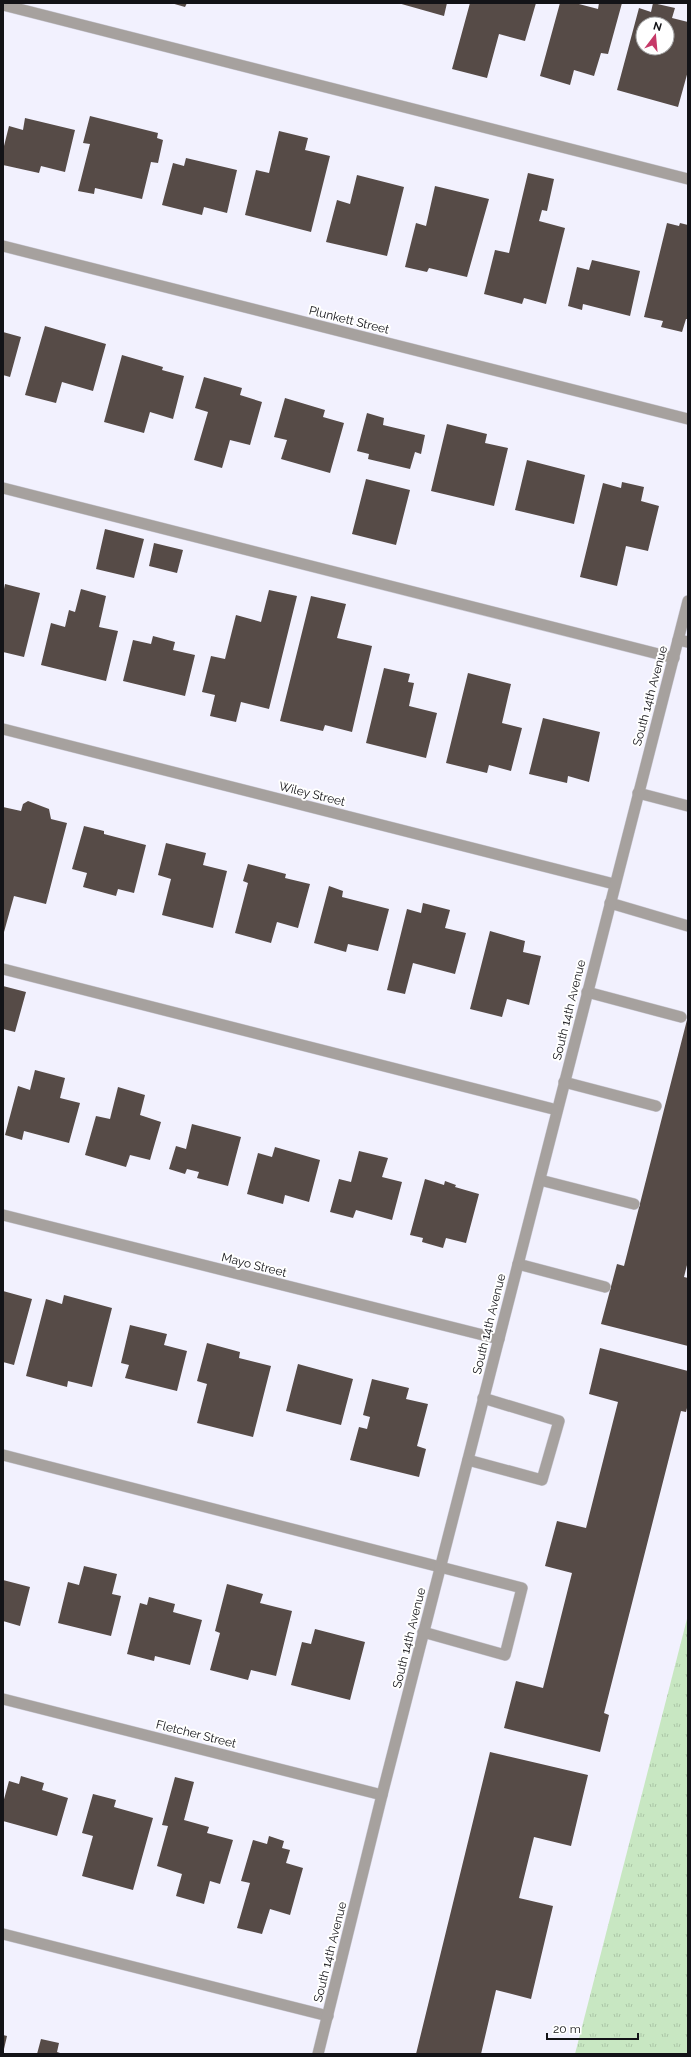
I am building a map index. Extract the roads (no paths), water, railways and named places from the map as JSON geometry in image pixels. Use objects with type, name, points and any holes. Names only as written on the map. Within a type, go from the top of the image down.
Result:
[{"type":"street","points":[[3,4],[688,179]]},
{"type":"street","name":"Plunkett Street","points":[[3,246],[688,419]]},
{"type":"street","points":[[3,488],[674,658]]},
{"type":"street","name":"South 14th Avenue","points":[[318,2054],[382,1795],[540,1180],[614,884],[674,658],[683,641],[688,601]]},
{"type":"street","name":"Wiley Street","points":[[3,729],[614,884]]},
{"type":"street","points":[[638,793],[688,806]]},
{"type":"street","points":[[610,903],[688,926]]},
{"type":"street","points":[[3,969],[557,1110]]},
{"type":"street","points":[[587,992],[681,1017]]},
{"type":"street","points":[[564,1082],[656,1106]]},
{"type":"street","points":[[540,1180],[634,1204]]},
{"type":"street","name":"Mayo Street","points":[[3,1215],[499,1339]]},
{"type":"street","points":[[518,1264],[605,1287]]},
{"type":"street","points":[[468,1460],[542,1480],[559,1421],[483,1398]]},
{"type":"street","points":[[3,1455],[522,1588],[505,1654],[424,1632]]},
{"type":"street","name":"Fletcher Street","points":[[3,1699],[382,1795]]},
{"type":"street","points":[[3,1934],[328,2016]]}]
